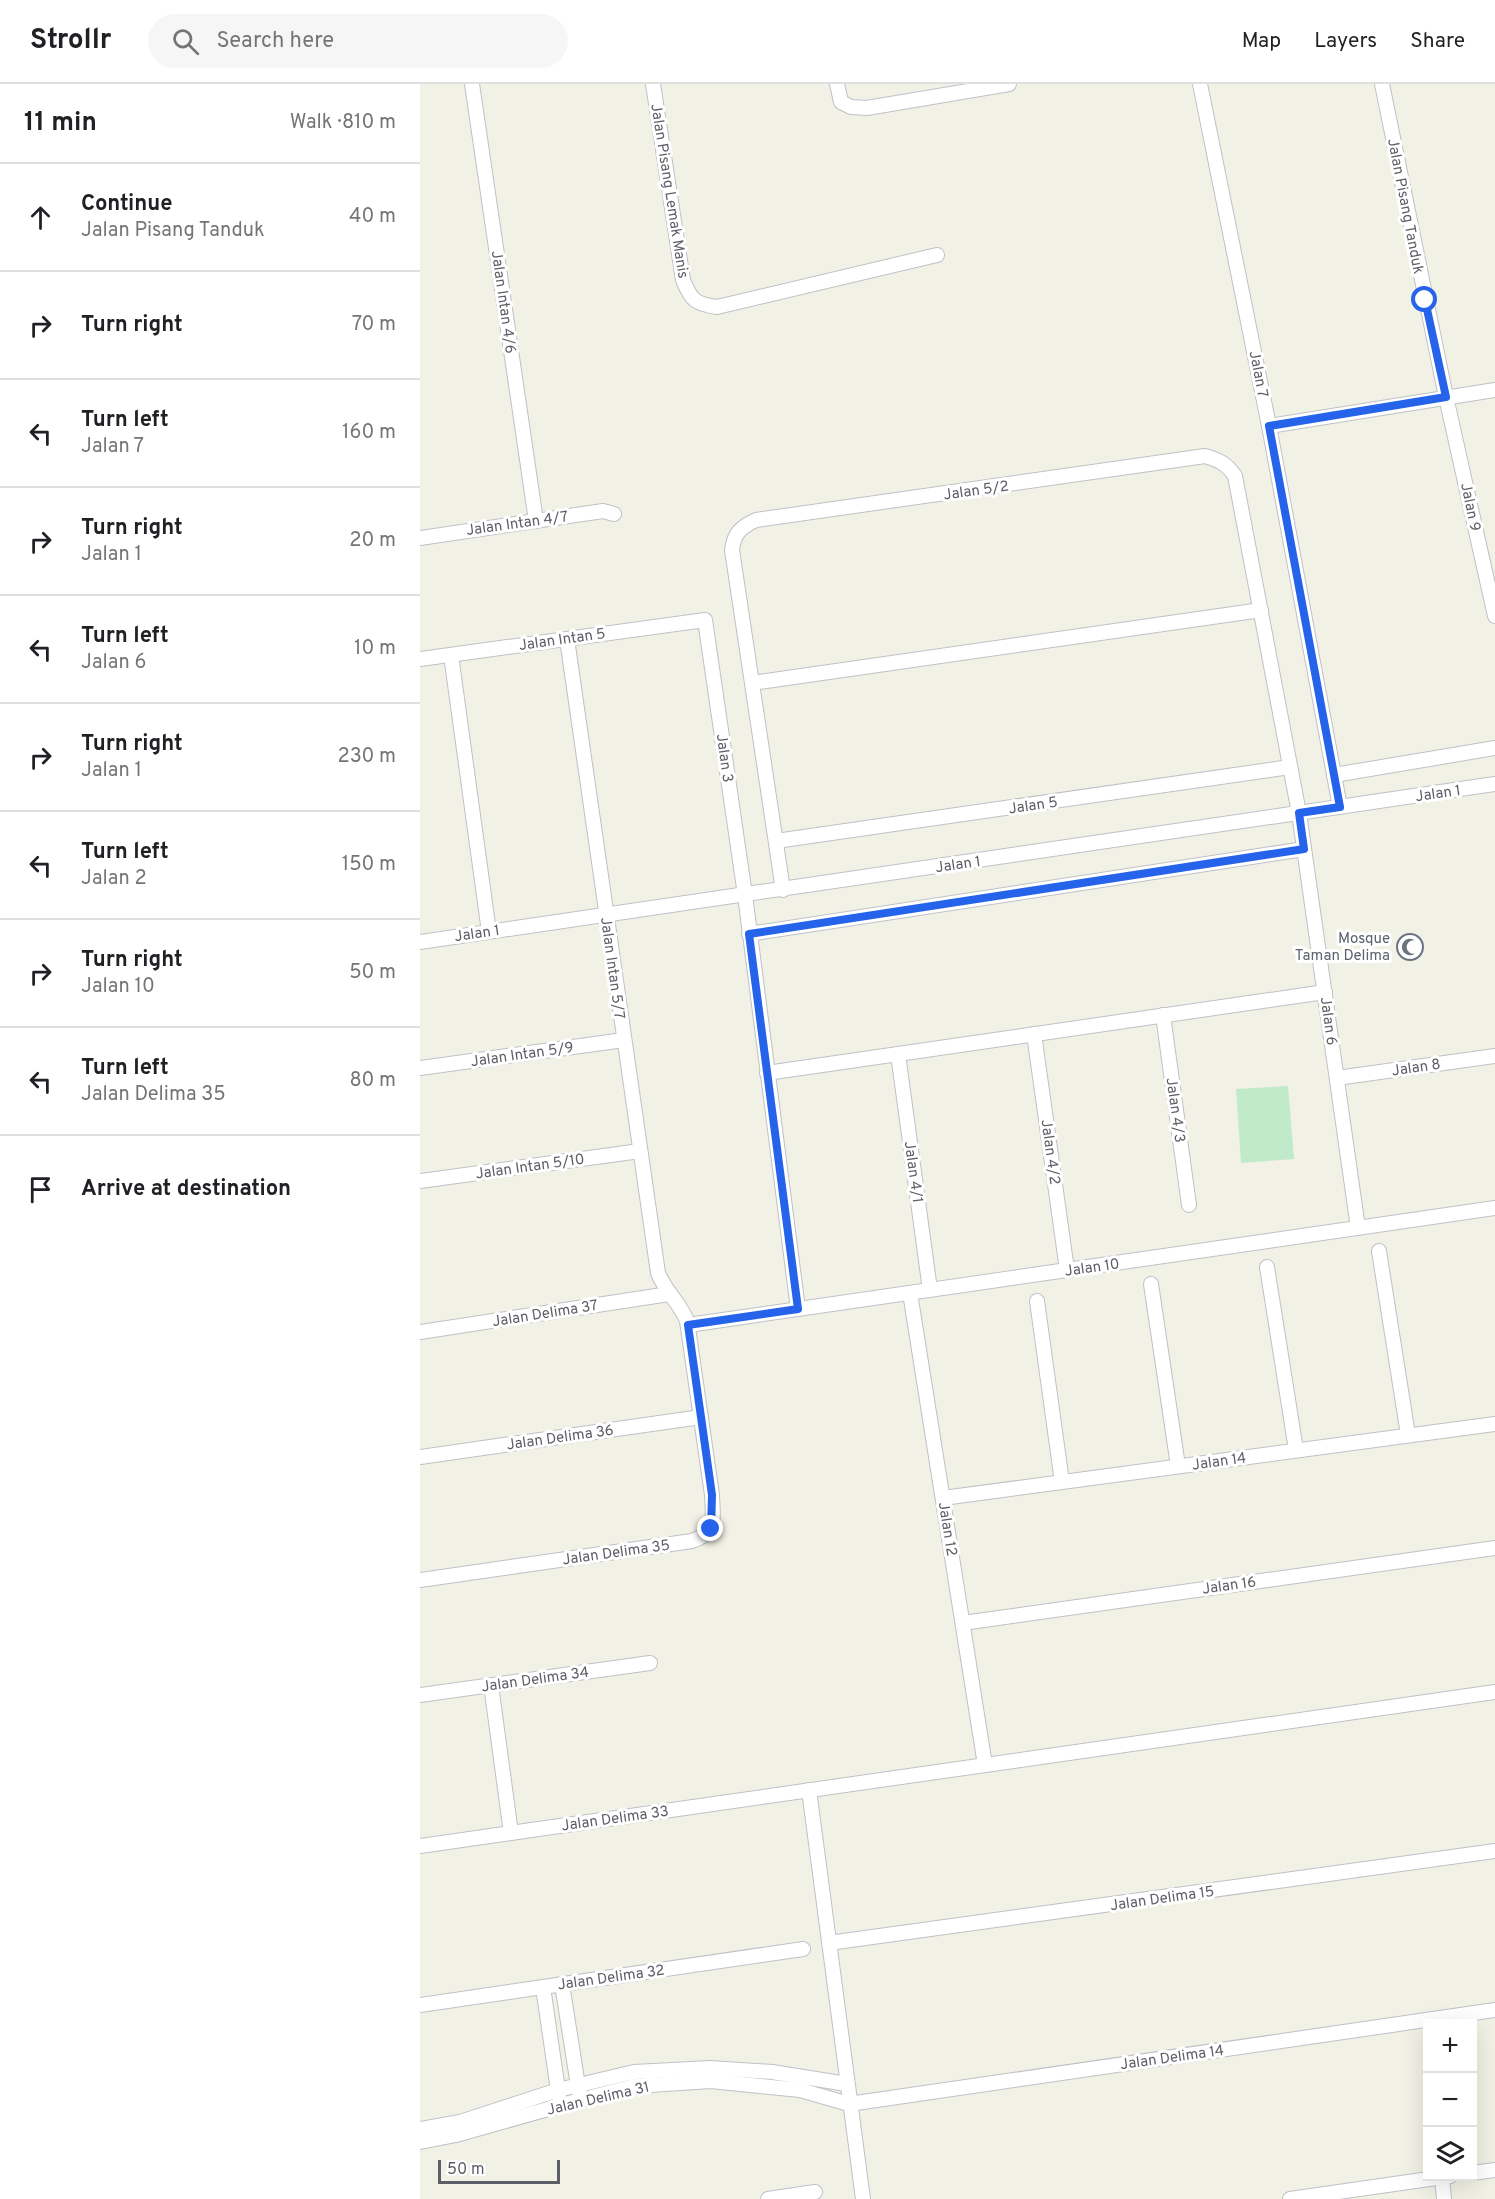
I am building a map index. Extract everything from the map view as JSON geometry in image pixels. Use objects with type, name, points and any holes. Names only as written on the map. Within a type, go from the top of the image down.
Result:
[{"type":"street","name":"Jalan Intan 4/6","points":[[472,84],[536,521]]},
{"type":"street","name":"Jalan Pisang Lemak Manis","points":[[652,84],[684,280],[690,298],[702,305],[717,307],[938,255]]},
{"type":"street","points":[[837,84],[841,102],[851,107],[867,108],[1009,84]]},
{"type":"street","name":"Jalan 7","points":[[1200,84],[1269,426],[1340,807]]},
{"type":"street","name":"Jalan Pisang Tanduk","points":[[1382,84],[1446,397]]},
{"type":"street","points":[[1269,426],[1495,390]]},
{"type":"street","name":"Jalan 9","points":[[1446,397],[1495,616]]},
{"type":"street","name":"Jalan 5/2","points":[[752,683],[732,550],[736,533],[744,525],[756,520],[1205,456],[1220,461]]},
{"type":"street","name":"Jalan 6","points":[[1220,461],[1230,467],[1235,476],[1299,813],[1358,1228]]},
{"type":"street","name":"Jalan Intan 4/7","points":[[420,538],[603,511],[614,513]]},
{"type":"street","points":[[783,890],[752,683],[1261,610]]},
{"type":"street","name":"Jalan Intan 5","points":[[420,659],[705,620]]},
{"type":"street","name":"Jalan 3","points":[[705,620],[745,896],[798,1309]]},
{"type":"street","name":"Jalan Intan 5/7","points":[[567,639],[658,1273],[669,1294]]},
{"type":"street","points":[[451,655],[489,932]]},
{"type":"street","points":[[1334,775],[1495,748]]},
{"type":"street","name":"Jalan 5","points":[[776,841],[1290,767]]},
{"type":"street","name":"Jalan 1","points":[[420,942],[1495,784]]},
{"type":"street","points":[[749,934],[1304,849]]},
{"type":"street","points":[[768,1073],[1325,992]]},
{"type":"street","name":"Jalan 4/3","points":[[1164,1015],[1189,1205]]},
{"type":"street","name":"Jalan 4/2","points":[[1034,1034],[1067,1270]]},
{"type":"street","name":"Jalan Intan 5/9","points":[[420,1068],[624,1040]]},
{"type":"street","name":"Jalan 4/1","points":[[898,1054],[930,1290]]},
{"type":"street","name":"Jalan 8","points":[[1337,1078],[1495,1056]]},
{"type":"street","name":"Jalan Intan 5/10","points":[[420,1181],[640,1151]]},
{"type":"street","name":"Jalan 10","points":[[688,1325],[1495,1208]]},
{"type":"street","points":[[1379,1251],[1408,1436]]},
{"type":"street","points":[[1267,1267],[1296,1450]]},
{"type":"street","points":[[1151,1284],[1178,1466]]},
{"type":"street","name":"Jalan 12","points":[[910,1293],[985,1765]]},
{"type":"street","name":"Jalan Delima 35","points":[[420,1580],[692,1541],[704,1537],[711,1529],[712,1510],[688,1325],[680,1307],[669,1294]]},
{"type":"street","name":"Jalan Delima 37","points":[[420,1332],[669,1294]]},
{"type":"street","points":[[1037,1301],[1062,1482]]},
{"type":"street","name":"Jalan Delima 36","points":[[420,1457],[701,1417]]},
{"type":"street","name":"Jalan 14","points":[[943,1498],[1495,1424]]},
{"type":"street","name":"Jalan 16","points":[[963,1623],[1495,1548]]},
{"type":"street","name":"Jalan Delima 34","points":[[420,1695],[650,1663]]},
{"type":"street","points":[[491,1685],[511,1833]]},
{"type":"street","name":"Jalan Delima 33","points":[[420,1846],[1495,1692]]},
{"type":"street","points":[[810,1790],[863,2199]]},
{"type":"street","name":"Jalan Delima 15","points":[[829,1943],[1495,1851]]},
{"type":"street","name":"Jalan Delima 32","points":[[420,2005],[803,1950]]},
{"type":"street","points":[[562,1984],[580,2100]]},
{"type":"street","points":[[543,1987],[561,2105]]},
{"type":"street","name":"Jalan Delima 14","points":[[849,2104],[1495,2010]]},
{"type":"street","name":"Jalan Delima 31","points":[[420,2129],[460,2122],[578,2084],[634,2073],[710,2067],[772,2072],[847,2084]]},
{"type":"street","name":"Jalan Delima 31","points":[[420,2142],[456,2135],[635,2086],[711,2081],[800,2090],[849,2104]]},
{"type":"street","points":[[1477,2172],[1495,2170]]},
{"type":"street","points":[[1290,2199],[1423,2180]]},
{"type":"street","points":[[1444,2199],[1446,2181]]},
{"type":"street","points":[[768,2199],[815,2192]]},
{"type":"green space","points":[[1288,1086],[1294,1159],[1241,1163],[1236,1089]]},
{"type":"place","name":"Mosque Taman Delima","points":[[1410,947]]},
{"type":"route","points":[[711,1529],[712,1495],[688,1325],[798,1309],[749,934],[1304,849],[1299,813],[1340,807],[1269,426],[1446,397],[1425,300]]}]
